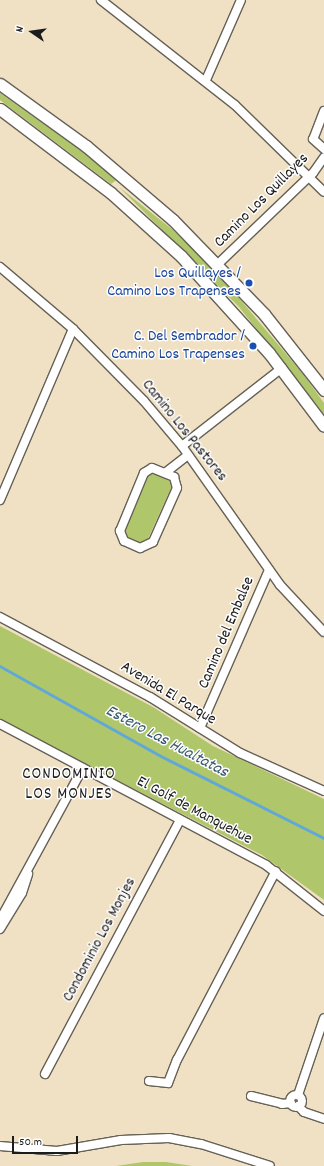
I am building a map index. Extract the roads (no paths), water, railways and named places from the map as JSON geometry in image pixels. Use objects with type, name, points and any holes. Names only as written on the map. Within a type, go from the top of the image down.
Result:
[{"type":"main road","points":[[0,84],[130,182],[218,264],[324,390]]},
{"type":"main road","points":[[0,109],[111,193],[199,274],[282,368],[324,426]]},
{"type":"main road","points":[[111,193],[117,185],[130,182]]},
{"type":"street","points":[[101,0],[206,80],[324,192]]},
{"type":"street","points":[[206,80],[241,0]]},
{"type":"street","points":[[324,111],[313,139],[324,149]]},
{"type":"street","name":"Camino Los Quillayes","points":[[218,264],[309,177],[324,157]]},
{"type":"street","name":"Camino Los Pastores","points":[[0,267],[74,329],[182,446],[269,570],[324,632]]},
{"type":"street","points":[[0,500],[74,329]]},
{"type":"street","points":[[182,446],[282,368]]},
{"type":"street","points":[[165,473],[188,455]]},
{"type":"street","points":[[152,468],[165,473],[175,480],[177,488],[152,542],[144,548],[126,543],[120,531],[144,473],[152,468]]},
{"type":"street","name":"Camino del Embalse","points":[[200,728],[269,570]]},
{"type":"street","name":"Avenida El Parque","points":[[0,617],[150,697],[256,761],[324,791]]},
{"type":"street","name":"El Golf de Manquehue","points":[[0,724],[276,871],[324,911]]},
{"type":"street","points":[[0,920],[30,870],[83,768]]},
{"type":"street","name":"Condominio Los Monjes","points":[[45,1074],[180,820]]},
{"type":"street","points":[[0,929],[22,893],[30,870]]},
{"type":"street","points":[[149,1081],[168,1083],[177,1060],[276,871]]},
{"type":"street","points":[[251,1096],[282,1104],[295,1104],[302,1101],[298,1095],[324,1018]]},
{"type":"street","points":[[295,1104],[304,1112],[324,1119]]},
{"type":"street","points":[[0,1146],[57,1151],[136,1138],[169,1138],[201,1144],[270,1166]]},
{"type":"waterway","name":"Estero Las Hualtatas","points":[[0,666],[161,756],[324,838]]},
{"type":"place","name":"Los Quillayes / Camino Los Trapenses","points":[[249,283]]},
{"type":"place","name":"C. Del Sembrador / Camino Los Trapenses","points":[[253,346]]},
{"type":"district","name":"CONDOMINIO LOS MONJES","points":[[69,786]]}]
